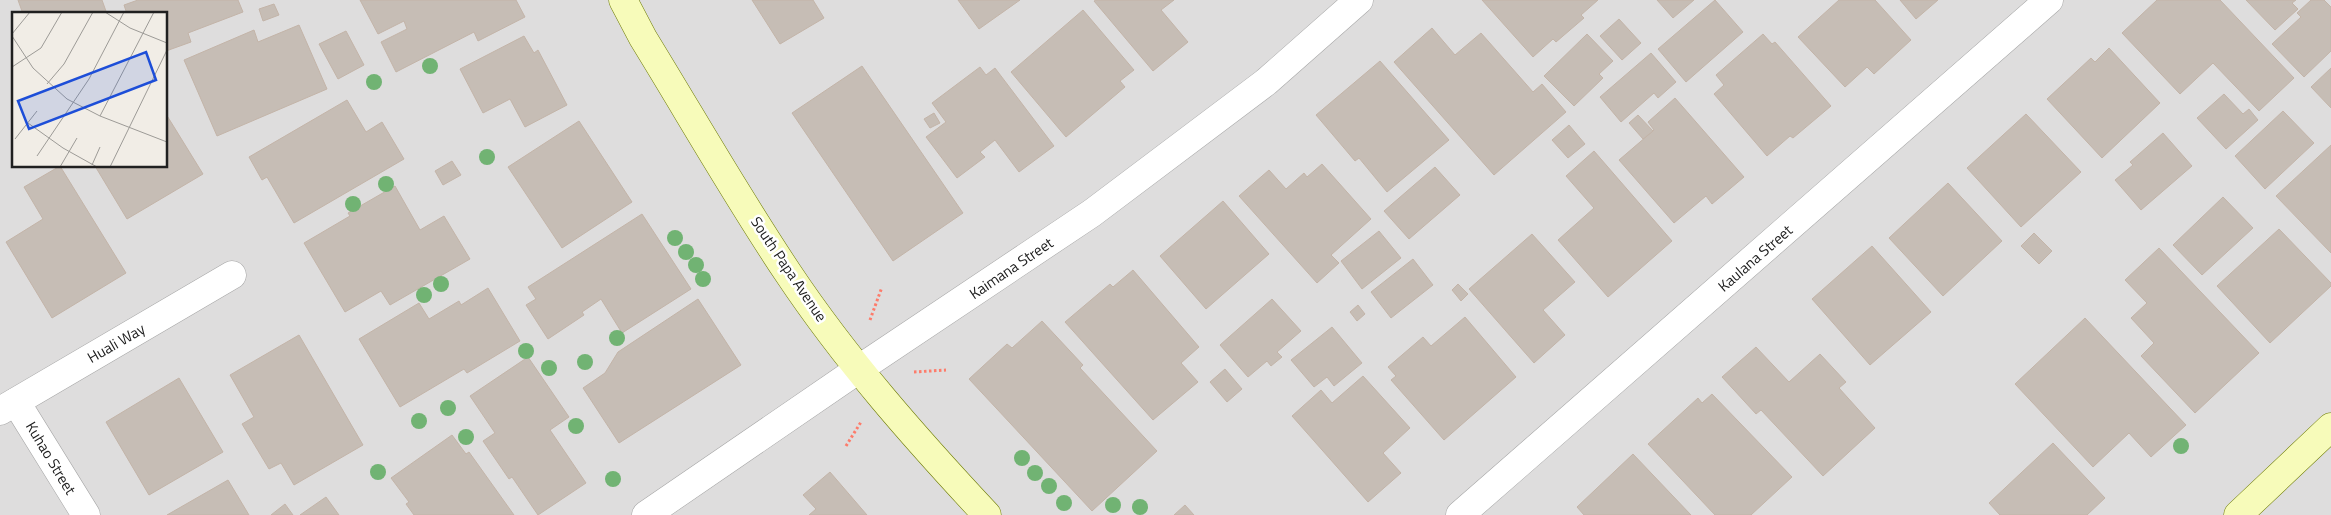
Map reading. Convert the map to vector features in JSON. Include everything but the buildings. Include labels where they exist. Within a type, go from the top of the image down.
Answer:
[{"type":"street","name":"South Papa Avenue","points":[[623,0],[643,38],[788,273],[858,369],[925,448],[987,515]]},
{"type":"street","name":"Kaimana Street","points":[[646,515],[858,369],[1092,213],[1266,82],[1359,0]]},
{"type":"street","name":"Kaulana Street","points":[[1460,515],[2049,0]]},
{"type":"street","name":"Huali Way","points":[[8,406],[232,275]]},
{"type":"street","name":"Kuhao Street","points":[[8,406],[86,515]]},
{"type":"street","points":[[2238,515],[2331,427]]},
{"type":"path","points":[[870,320],[882,288]]},
{"type":"path","points":[[912,372],[946,370]]},
{"type":"path","points":[[846,446],[861,422]]},
{"type":"shaded area","points":[[0,0],[2331,0],[2331,515],[0,515]]}]
